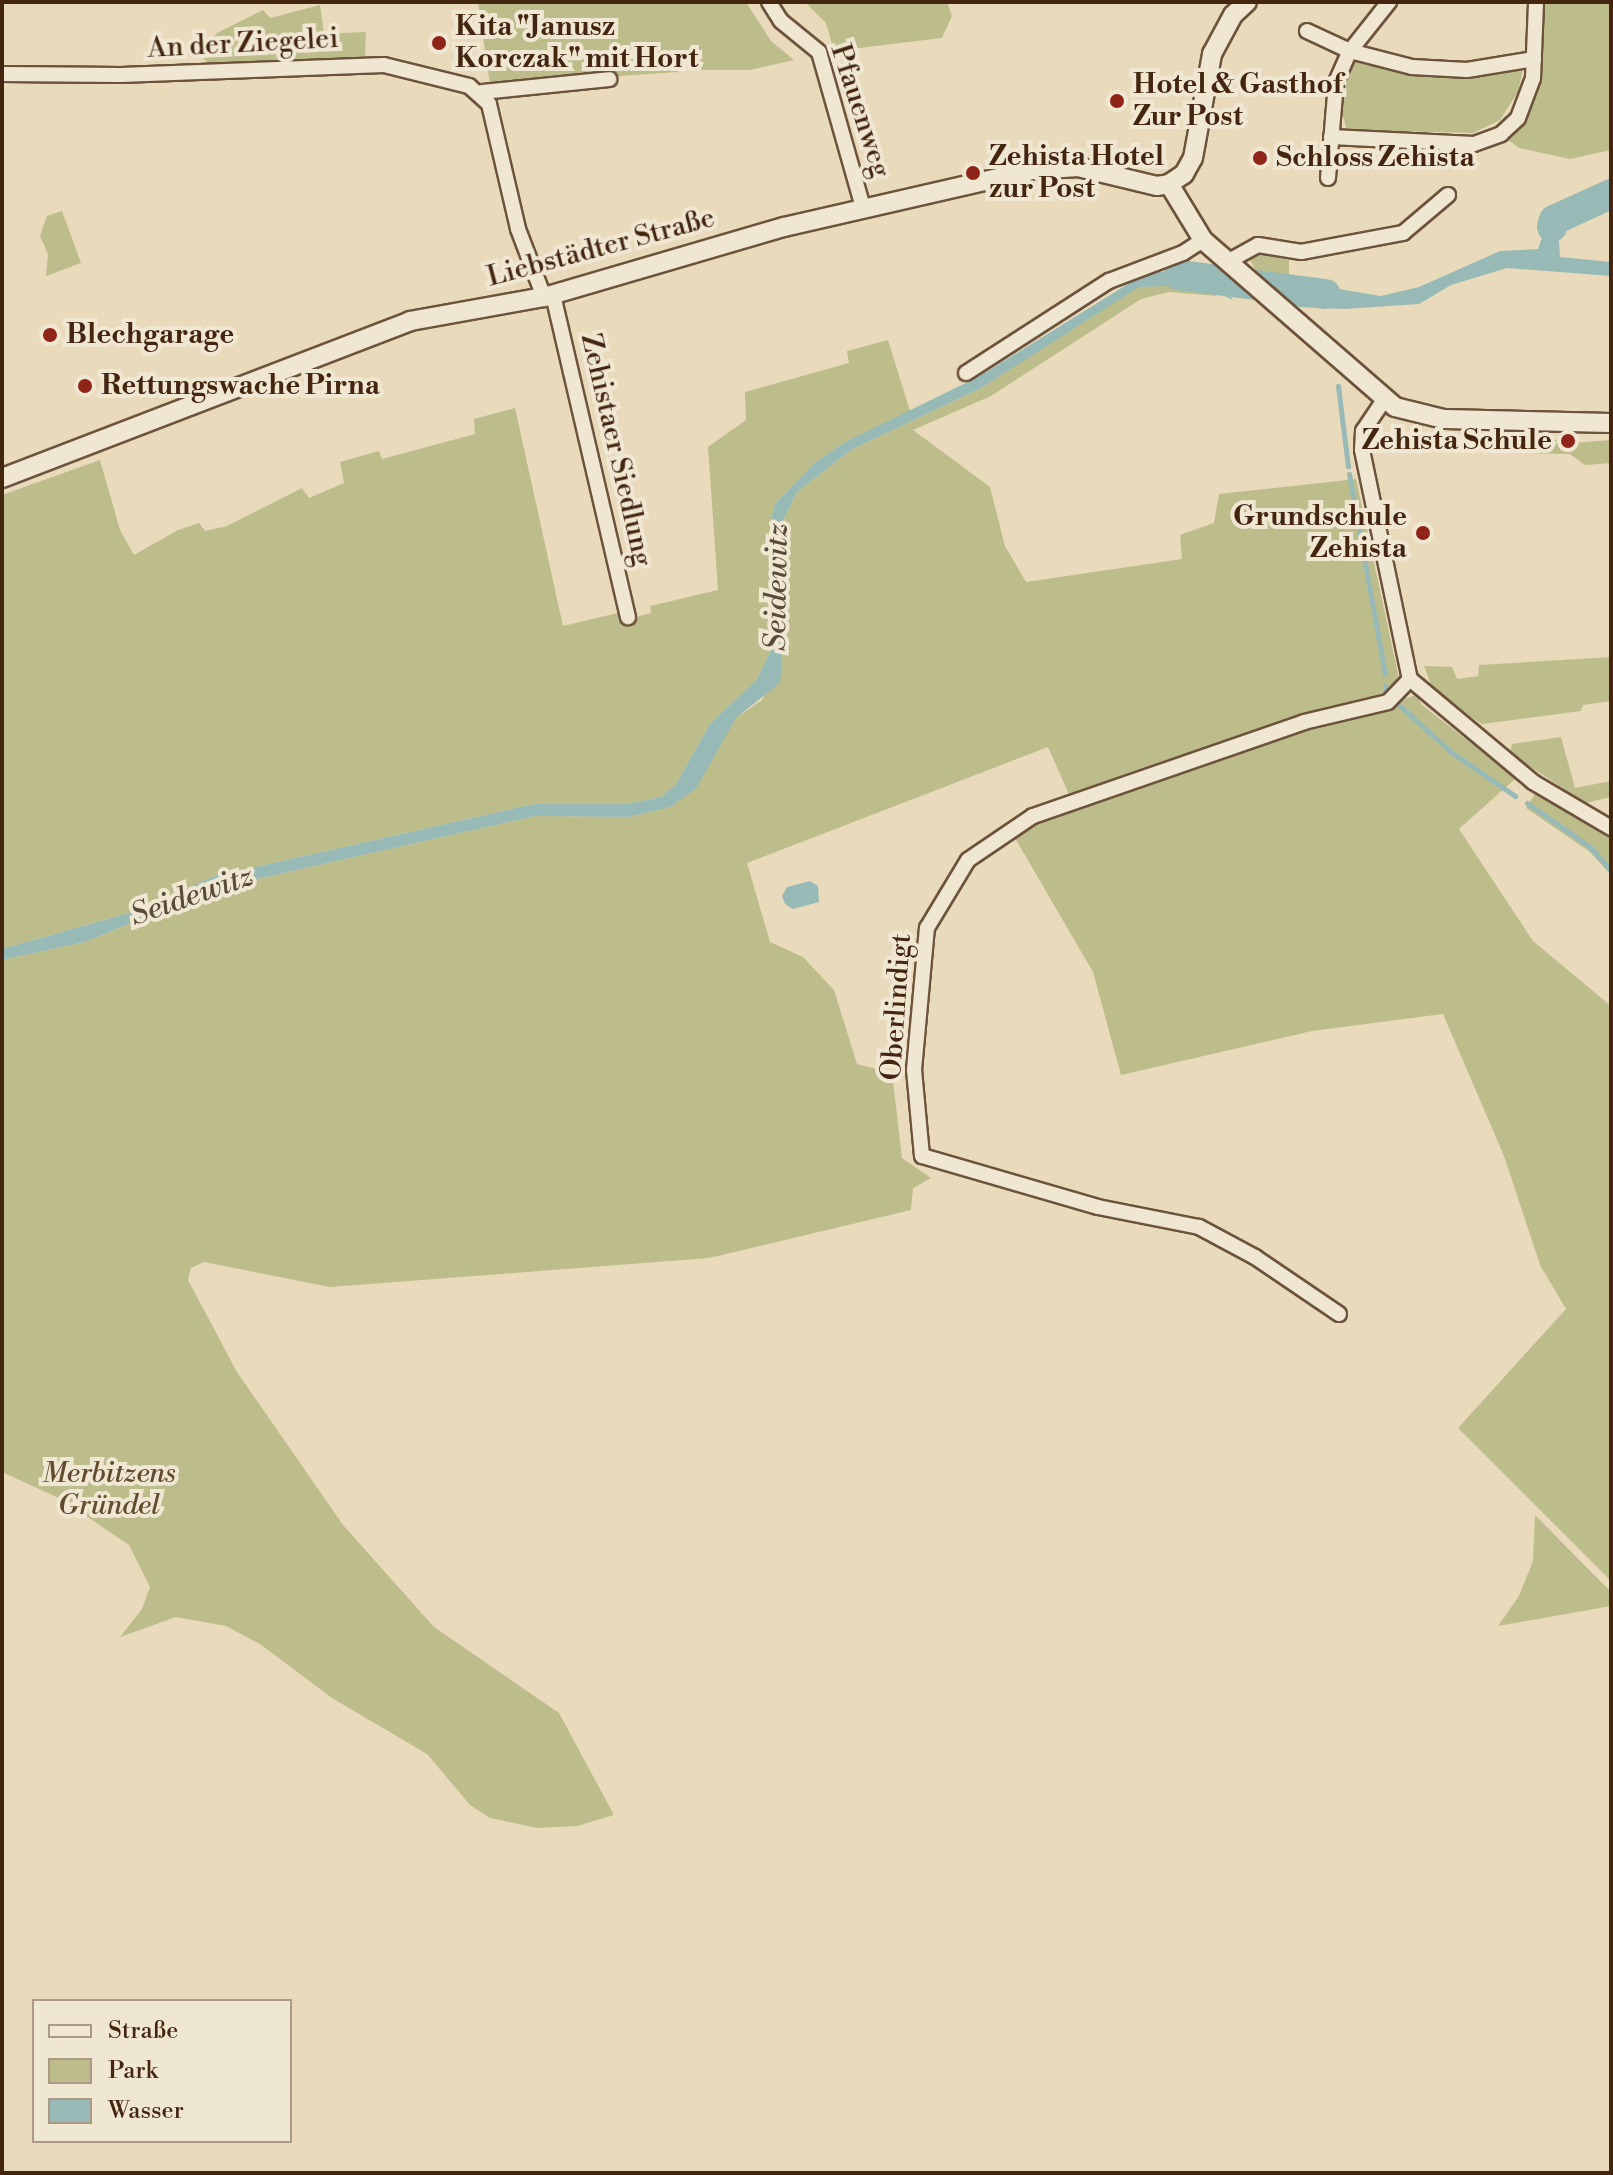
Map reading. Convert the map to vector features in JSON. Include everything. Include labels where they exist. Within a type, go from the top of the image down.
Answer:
[{"type":"main road","points":[[1247,2],[1233,15],[1212,54],[1193,158],[1184,174],[1169,184],[1203,240],[1384,400],[1408,412],[1444,419],[1611,423]]},
{"type":"main road","name":"Liebstädter Straße","points":[[2,478],[372,332],[548,296],[863,207],[1032,170],[1078,167],[1157,186],[1169,184]]},
{"type":"street","name":"Pfauenweg","points":[[769,2],[781,21],[819,52],[863,207]]},
{"type":"street","points":[[1328,178],[1336,82],[1350,51],[1389,2]]},
{"type":"street","points":[[1331,137],[1453,143],[1490,139],[1518,118],[1528,98],[1534,59],[1536,2]]},
{"type":"street","points":[[1307,31],[1350,51],[1446,71],[1534,59]]},
{"type":"street","name":"An der Ziegelei","points":[[2,74],[121,75],[384,65],[482,92],[609,79]]},
{"type":"street","points":[[482,92],[518,229],[548,296]]},
{"type":"street","points":[[1233,267],[1258,245],[1301,252],[1403,233],[1448,195]]},
{"type":"street","points":[[966,373],[1109,281],[1183,253],[1203,240]]},
{"type":"street","name":"Zehistaer Siedlung","points":[[548,296],[628,617]]},
{"type":"street","points":[[1384,400],[1361,440],[1410,679],[1533,782],[1611,828]]},
{"type":"street","name":"Oberlindigt","points":[[1339,1314],[1255,1257],[1199,1227],[1098,1207],[922,1156],[914,1070],[924,953],[935,907],[968,860],[1033,816],[1304,722],[1388,702],[1410,679]]},
{"type":"green space","points":[[478,2],[746,2],[771,41],[794,60],[750,70],[701,70],[700,51],[678,54],[678,72],[490,85]]},
{"type":"green space","points":[[805,2],[947,2],[952,16],[942,38],[834,51],[826,23]]},
{"type":"green space","points":[[1540,2],[1611,2],[1611,150],[1570,159],[1519,148],[1507,139],[1526,119],[1539,77]]},
{"type":"green space","points":[[320,5],[324,34],[366,32],[365,59],[209,64],[200,55],[217,33],[263,10],[270,18]]},
{"type":"green space","points":[[1351,53],[1397,66],[1524,64],[1518,92],[1500,120],[1473,133],[1347,130],[1339,103]]},
{"type":"green space","points":[[62,211],[81,263],[46,276],[48,254],[40,236],[47,216]]},
{"type":"green space","points":[[1258,253],[1289,260],[1289,279],[1259,275],[1250,260]]},
{"type":"green space","name":"Merbitzens Gründel","points":[[1200,285],[1217,296],[1169,292],[1141,299],[991,396],[913,430],[990,487],[1005,546],[1026,582],[1182,559],[1180,535],[1214,523],[1219,494],[1356,479],[1400,683],[1394,694],[1071,799],[1048,747],[747,863],[770,942],[803,957],[834,990],[857,1064],[892,1073],[902,1158],[931,1178],[913,1188],[911,1210],[709,1258],[330,1287],[204,1262],[191,1268],[188,1280],[237,1372],[343,1525],[434,1627],[559,1713],[614,1815],[577,1826],[537,1828],[490,1818],[470,1805],[427,1754],[332,1698],[260,1644],[226,1626],[176,1617],[120,1637],[142,1609],[150,1587],[129,1545],[61,1499],[2,1472],[2,960],[85,942],[217,888],[536,816],[629,817],[670,807],[736,718],[762,700],[786,649],[780,527],[797,492],[851,450],[981,388],[1103,305],[1139,287]]},
{"type":"green space","points":[[888,340],[910,411],[814,463],[775,504],[771,650],[757,679],[710,724],[676,784],[661,797],[626,804],[534,804],[215,876],[132,912],[2,949],[2,495],[100,460],[120,530],[134,555],[178,530],[199,523],[205,531],[227,526],[302,488],[309,498],[344,483],[340,462],[379,451],[382,459],[475,434],[474,419],[515,408],[563,626],[622,612],[625,620],[651,613],[650,606],[718,590],[708,447],[746,420],[745,392],[849,363],[847,351]]},
{"type":"green space","points":[[1522,438],[1559,440],[1560,444],[1611,440],[1611,463],[1585,465],[1570,454],[1522,453]]},
{"type":"green space","points":[[1611,657],[1611,701],[1583,705],[1581,711],[1482,724],[1435,695],[1424,666],[1452,667],[1457,679],[1478,676],[1479,665]]},
{"type":"green space","points":[[1416,695],[1422,705],[1516,778],[1459,829],[1533,941],[1611,1006],[1611,1581],[1458,1428],[1566,1309],[1540,1265],[1504,1156],[1443,1014],[1312,1031],[1121,1075],[1093,972],[1012,833],[1035,819]]},
{"type":"green space","points":[[1561,737],[1575,788],[1611,781],[1611,797],[1585,803],[1510,753],[1512,744]]},
{"type":"green space","points":[[1537,791],[1611,833],[1611,875],[1590,852],[1526,808]]},
{"type":"green space","points":[[1535,1515],[1611,1592],[1611,1606],[1498,1626],[1519,1596],[1533,1561]]},
{"type":"water","points":[[1580,201],[1584,212],[1558,224],[1560,257],[1611,262],[1611,276],[1507,268],[1451,285],[1419,304],[1344,309],[1299,307],[1278,279],[1381,296],[1419,287],[1500,251],[1538,249],[1550,214]]},
{"type":"water","points":[[1183,269],[1211,271],[1233,300],[1200,285],[1139,287],[981,388],[851,450],[797,492],[780,527],[787,604],[780,683],[736,718],[696,789],[670,807],[629,817],[536,816],[217,888],[85,942],[2,960],[2,949],[132,912],[215,876],[534,804],[626,804],[661,797],[676,784],[710,724],[757,679],[771,650],[769,529],[775,504],[814,463],[847,441],[978,377],[1144,274]]},
{"type":"water","points":[[810,881],[818,886],[819,902],[793,909],[785,904],[782,896],[787,887]]},
{"type":"waterway","points":[[1552,227],[1554,220],[1611,194]]},
{"type":"waterway","name":"Seidewitz","points":[[1179,275],[1326,294]]},
{"type":"waterway","points":[[1338,386],[1348,466]]},
{"type":"waterway","points":[[1349,474],[1385,674]]},
{"type":"waterway","points":[[1385,685],[1387,692]]},
{"type":"waterway","points":[[1398,704],[1451,752],[1515,796]]},
{"type":"waterway","points":[[1527,803],[1590,847],[1611,870]]},
{"type":"place","name":"Kita \"Janusz Korczak\" mit Hort","points":[[439,43]]},
{"type":"place","name":"Hotel & Gasthof Zur Post","points":[[1117,101]]},
{"type":"place","name":"Schloss Zehista","points":[[1260,158]]},
{"type":"place","name":"Zehista Hotel zur Post","points":[[973,173]]},
{"type":"place","name":"Blechgarage","points":[[50,335]]},
{"type":"place","name":"Rettungswache Pirna","points":[[85,386]]},
{"type":"place","name":"Zehista Schule","points":[[1568,441]]},
{"type":"place","name":"Grundschule Zehista","points":[[1423,533]]}]
